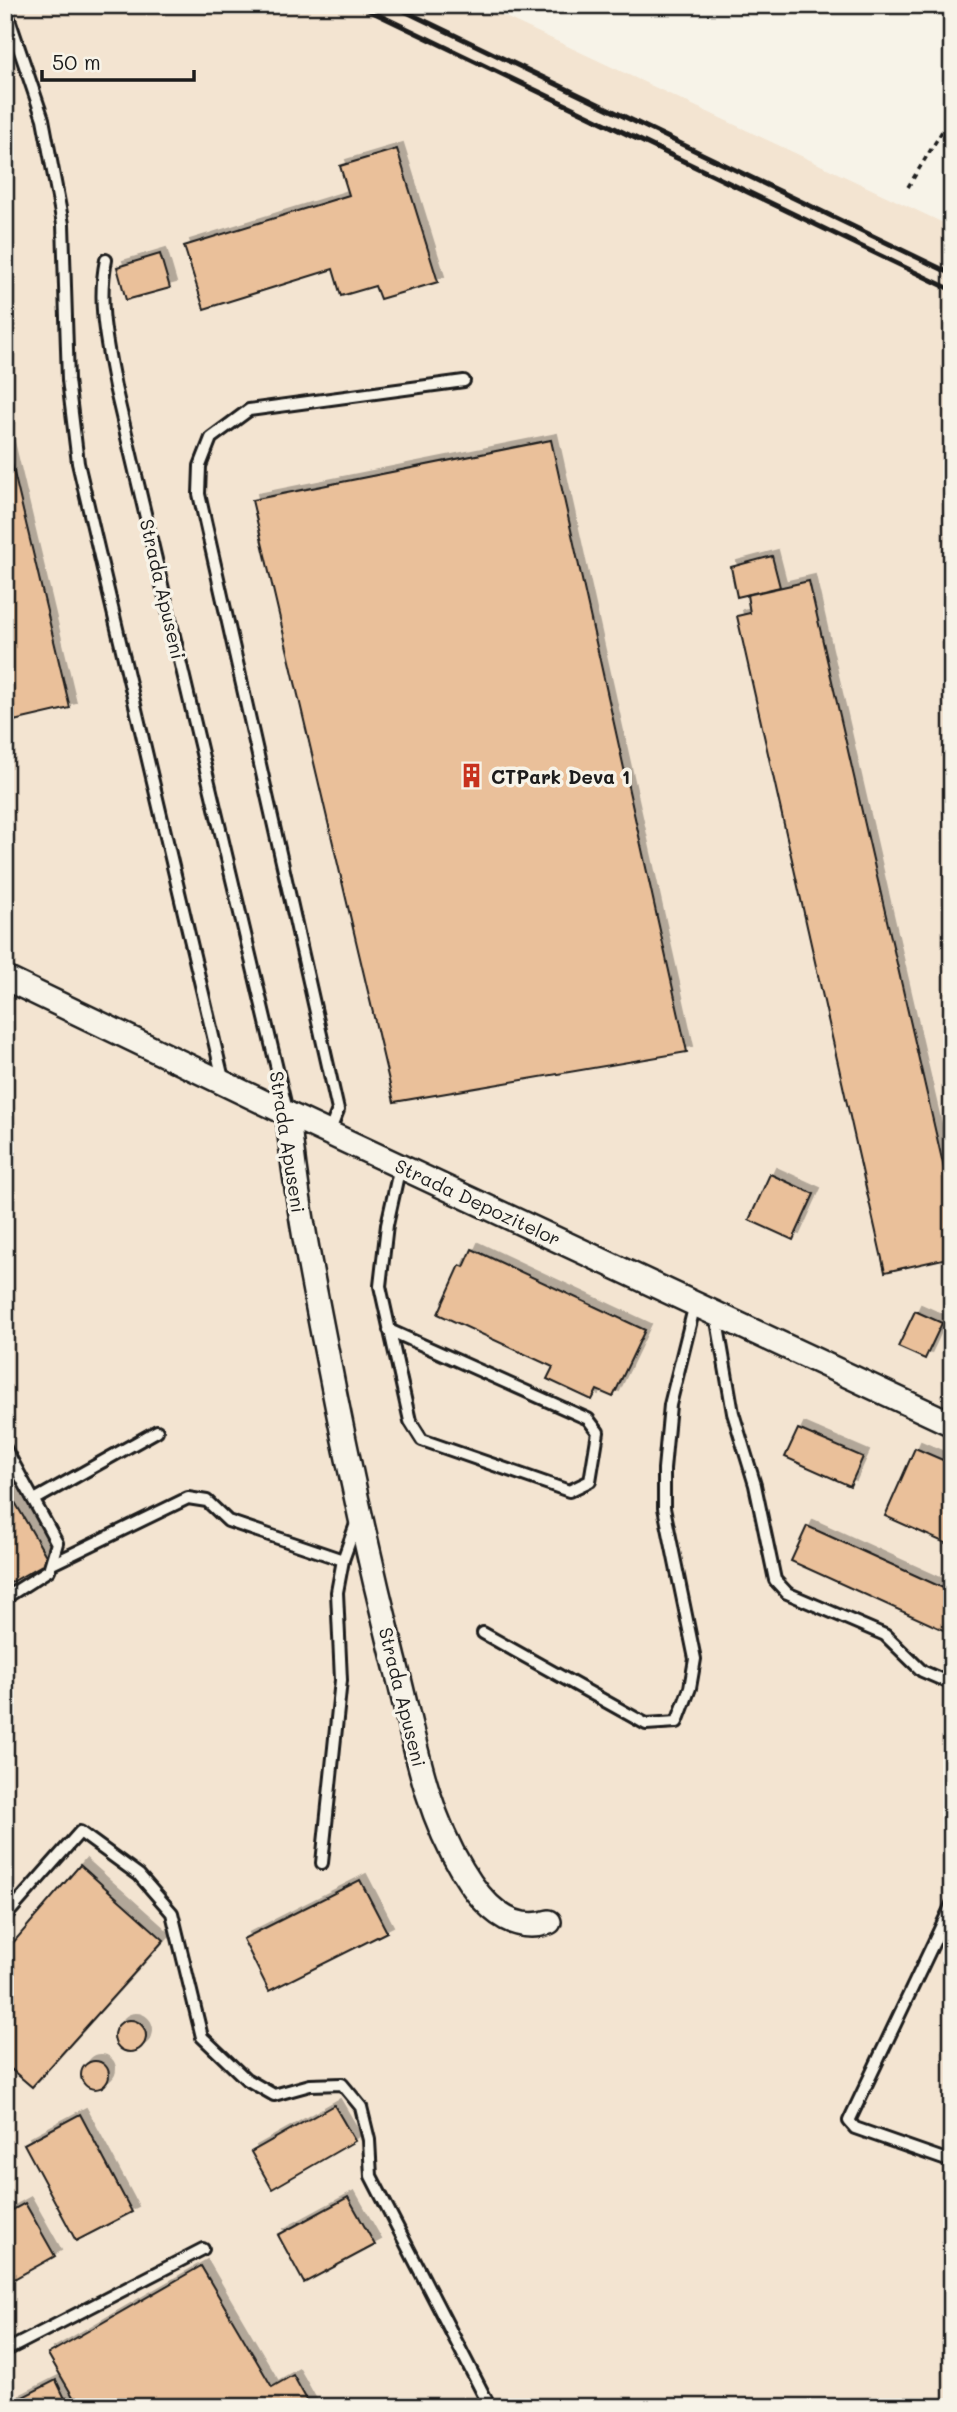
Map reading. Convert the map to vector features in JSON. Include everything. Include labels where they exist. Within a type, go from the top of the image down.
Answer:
[{"type":"street","name":"Strada Depozitelor","points":[[5,978],[288,1114],[952,1424]]},
{"type":"street","name":"Strada Apuseni","points":[[288,1114],[295,1191],[358,1519],[424,1785],[447,1842],[472,1886],[493,1910],[520,1926],[549,1922]]},
{"type":"lane","points":[[5,7],[43,120],[63,224],[68,380],[78,463],[224,1083]]},
{"type":"lane","name":"Strada Apuseni","points":[[106,260],[100,288],[115,387],[288,1114]]},
{"type":"lane","points":[[329,1133],[338,1110],[199,494],[200,466],[211,438],[249,410],[464,381]]},
{"type":"lane","points":[[389,1330],[588,1419],[598,1432],[590,1481],[569,1491],[422,1440],[410,1421],[389,1330],[380,1286],[387,1225],[400,1166]]},
{"type":"lane","points":[[483,1633],[646,1724],[677,1722],[690,1688],[695,1659],[664,1508],[664,1469],[670,1405],[695,1304]]},
{"type":"lane","points":[[716,1314],[733,1413],[755,1485],[775,1580],[788,1593],[885,1635],[922,1671],[952,1684]]},
{"type":"lane","points":[[36,1499],[158,1431]]},
{"type":"lane","points":[[5,1448],[36,1499],[57,1543],[54,1563]]},
{"type":"lane","points":[[5,1598],[43,1577],[54,1563],[188,1498],[207,1501],[228,1521],[344,1560]]},
{"type":"lane","points":[[322,1863],[341,1680],[337,1592],[344,1560],[358,1519]]},
{"type":"lane","points":[[5,1917],[79,1832],[139,1875],[172,1913],[202,2037],[246,2079],[274,2095],[310,2085],[342,2084],[361,2107],[369,2140],[371,2176],[490,2407]]},
{"type":"lane","points":[[952,1904],[849,2121],[855,2128],[952,2162]]},
{"type":"lane","points":[[5,2351],[203,2249]]},
{"type":"path","points":[[908,187],[952,115]]},
{"type":"shaded area","points":[[5,5],[480,5],[952,227],[952,2407],[5,2407]]},
{"type":"building","points":[[397,149],[438,282],[380,299],[375,286],[341,296],[333,269],[204,309],[184,246],[349,195],[340,166]]},
{"type":"building","points":[[160,254],[170,288],[126,300],[117,267]]},
{"type":"building","points":[[5,435],[70,708],[5,723]]},
{"type":"building","name":"CTPark Deva 1","points":[[551,440],[687,1052],[394,1102],[252,500]]},
{"type":"building","points":[[772,556],[780,587],[737,597],[731,567]]},
{"type":"building","points":[[809,581],[952,1203],[952,1257],[885,1272],[737,616],[750,613],[747,595]]},
{"type":"building","points":[[770,1174],[814,1194],[793,1240],[749,1220]]},
{"type":"building","points":[[472,1249],[645,1330],[613,1397],[597,1390],[592,1400],[547,1379],[553,1367],[438,1314],[460,1265],[464,1267]]},
{"type":"building","points":[[915,1311],[942,1323],[925,1359],[898,1347]]},
{"type":"building","points":[[798,1429],[863,1457],[850,1486],[785,1457]]},
{"type":"building","points":[[915,1448],[952,1464],[952,1546],[885,1516]]},
{"type":"building","points":[[5,1485],[49,1561],[5,1586]]},
{"type":"building","points":[[807,1526],[952,1592],[952,1634],[791,1561]]},
{"type":"building","points":[[80,1865],[164,1940],[32,2087],[5,2064],[5,1952]]},
{"type":"building","points":[[360,1880],[387,1932],[269,1991],[243,1939]]},
{"type":"building","points":[[130,2020],[141,2025],[146,2036],[141,2047],[130,2052],[119,2047],[114,2036],[119,2025]]},
{"type":"building","points":[[95,2061],[105,2065],[109,2075],[105,2085],[95,2089],[85,2085],[81,2075],[85,2065]]},
{"type":"building","points":[[334,2105],[355,2141],[272,2189],[251,2152]]},
{"type":"building","points":[[80,2114],[132,2212],[76,2241],[24,2144]]},
{"type":"building","points":[[348,2197],[375,2245],[304,2283],[278,2235]]},
{"type":"building","points":[[25,2203],[55,2256],[5,2284],[5,2214]]},
{"type":"building","points":[[201,2266],[272,2387],[293,2375],[311,2407],[79,2407],[48,2354]]},
{"type":"building","points":[[56,2380],[69,2407],[5,2407],[5,2406]]},
{"type":"railway","points":[[358,5],[952,290]]},
{"type":"railway","points":[[392,5],[952,274]]},
{"type":"place","name":"CTPark Deva 1","points":[[471,776]]}]
